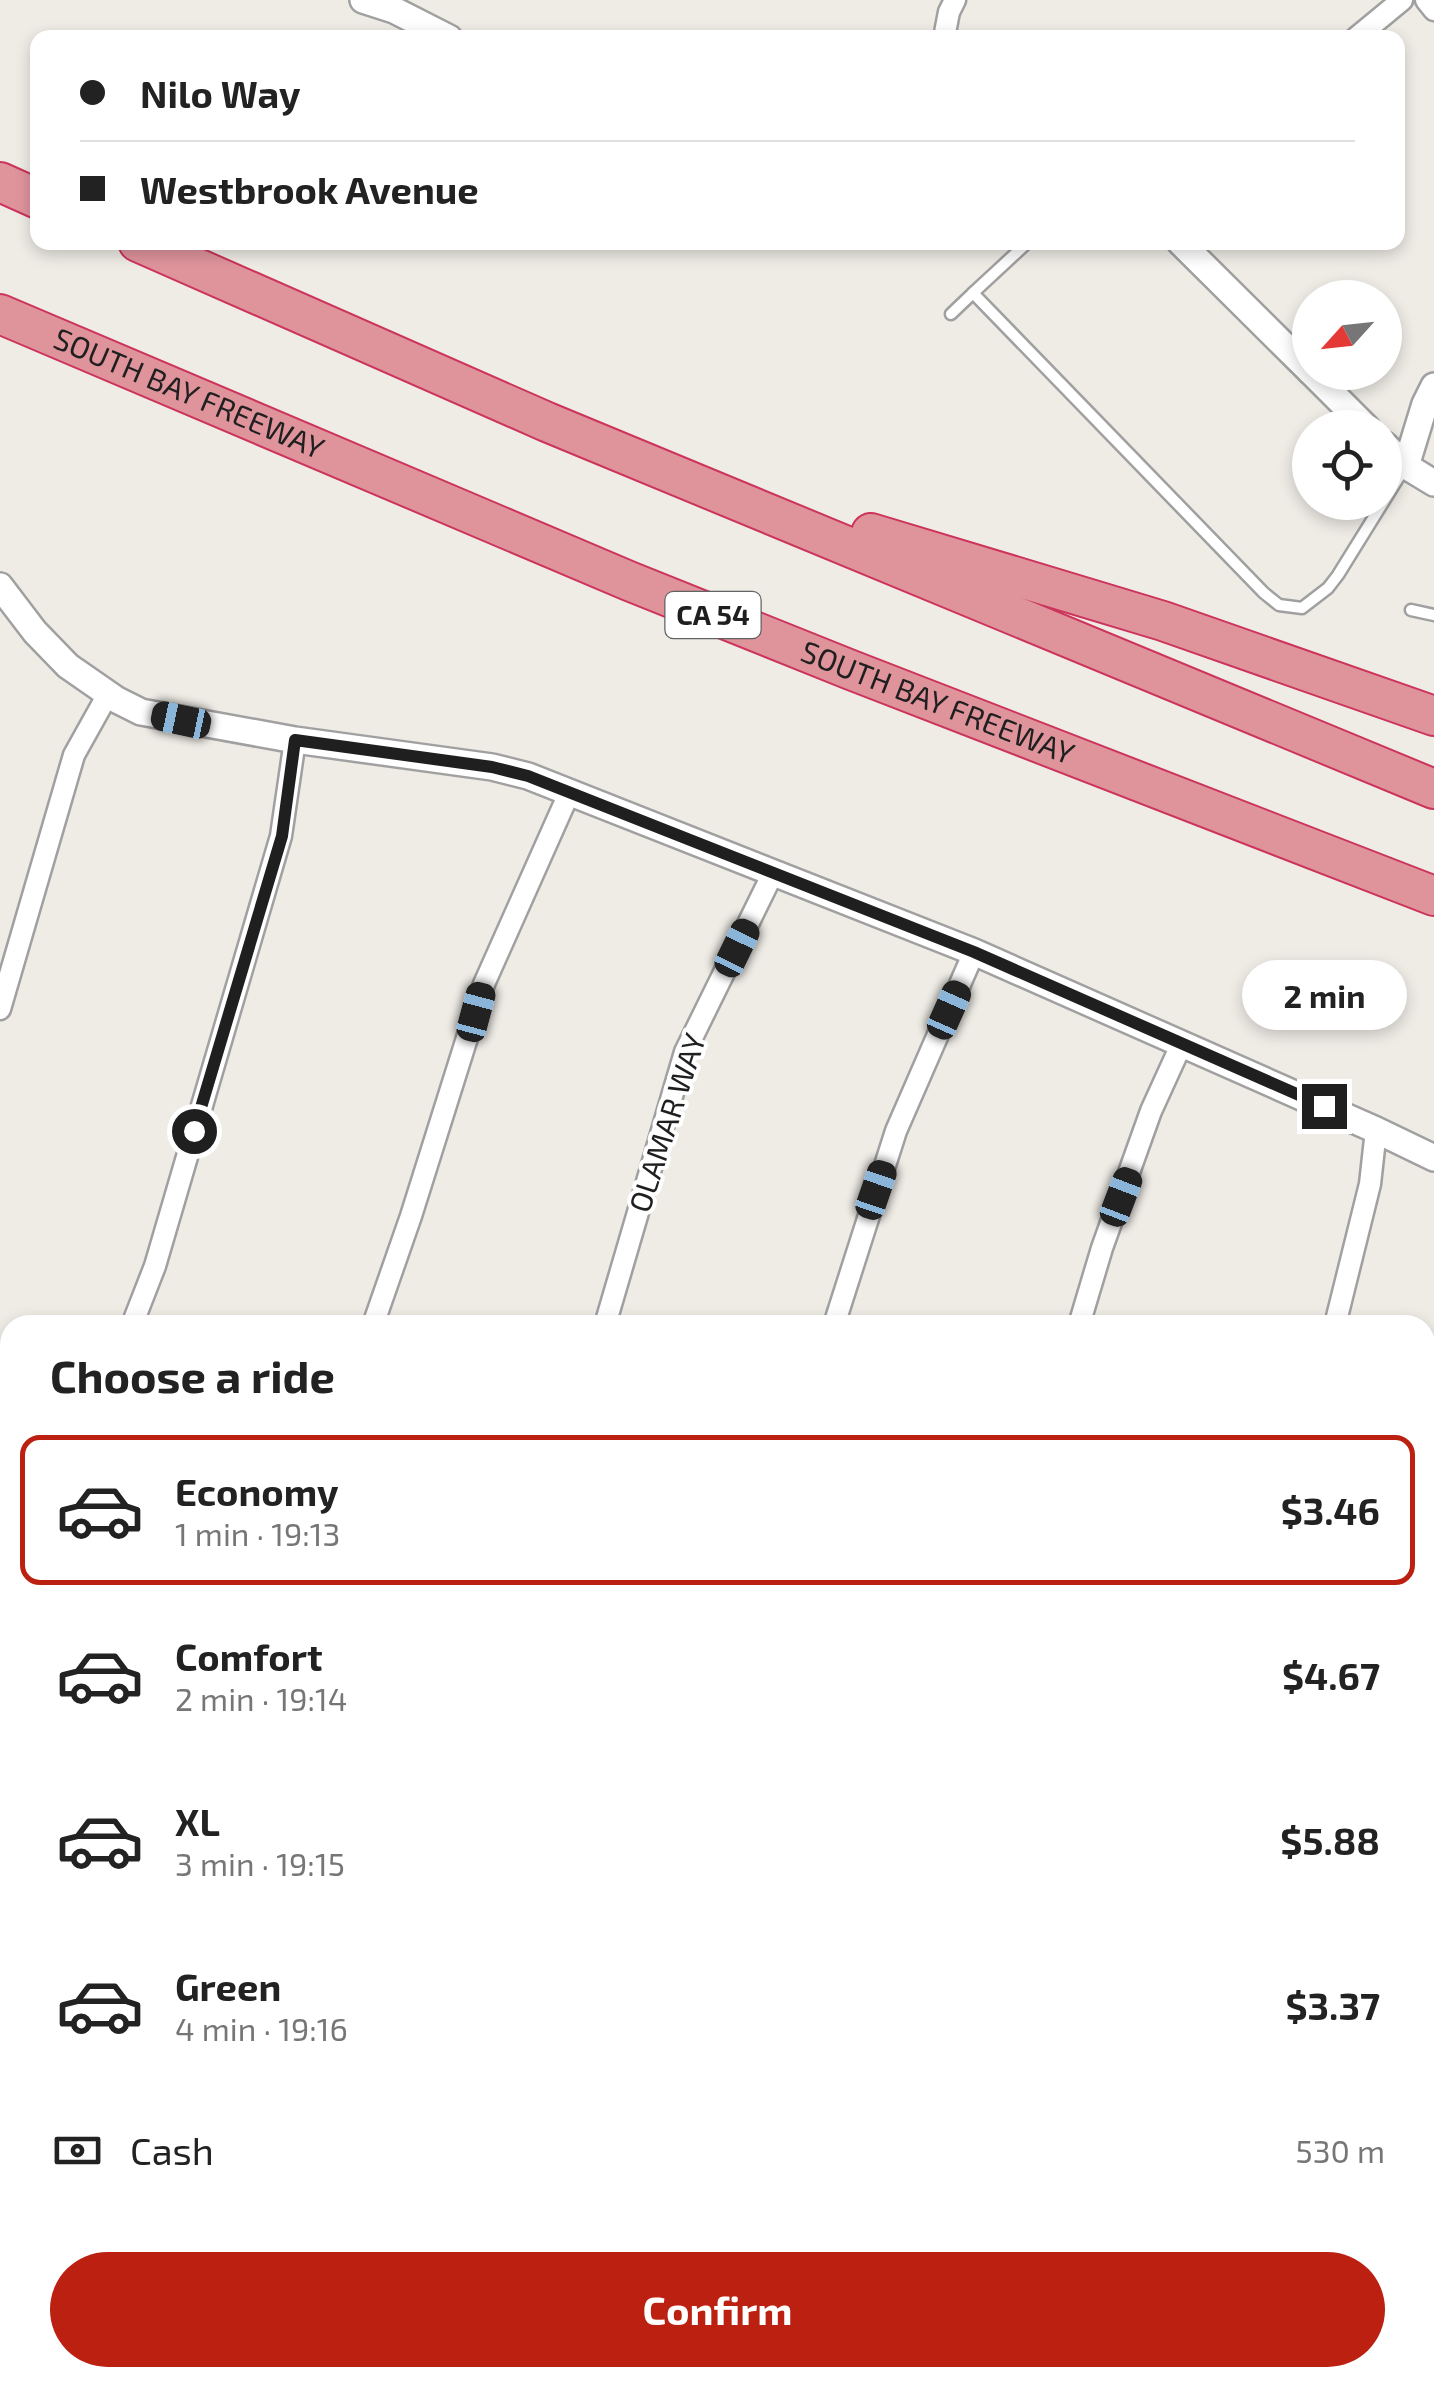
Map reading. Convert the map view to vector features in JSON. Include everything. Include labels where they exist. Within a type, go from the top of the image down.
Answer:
[{"type":"highway","points":[[0,182],[30,195]]},
{"type":"highway","points":[[156,250],[529,414],[1434,789]]},
{"type":"highway","name":"SOUTH BAY FREEWAY","points":[[0,314],[666,596],[1434,896]]},
{"type":"highway","points":[[672,474],[1163,621],[1434,716]]},
{"type":"street","points":[[363,0],[433,30]]},
{"type":"street","points":[[946,30],[955,0]]},
{"type":"street","points":[[1366,30],[1402,0]]},
{"type":"street","points":[[1426,0],[1434,10]]},
{"type":"street","points":[[1188,250],[1292,353]]},
{"type":"street","points":[[1406,466],[1434,386]]},
{"type":"street","points":[[1329,390],[1349,410]]},
{"type":"street","points":[[1402,462],[1434,484]]},
{"type":"street","points":[[0,586],[35,632],[68,666],[142,712],[528,776],[974,952],[1434,1158]]},
{"type":"street","points":[[0,1009],[74,755],[108,694]]},
{"type":"street","points":[[136,1315],[155,1266],[282,836],[295,740]]},
{"type":"street","points":[[377,1315],[484,984],[570,791]]},
{"type":"street","name":"OLAMAR WAY","points":[[609,1315],[685,1052],[773,873]]},
{"type":"street","points":[[837,1315],[896,1131],[974,952]]},
{"type":"street","points":[[1082,1315],[1151,1111],[1182,1043]]},
{"type":"street","points":[[1337,1315],[1370,1184],[1376,1130]]},
{"type":"lane","points":[[951,314],[1019,250]]},
{"type":"lane","points":[[973,293],[1279,605],[1302,608],[1328,588],[1406,466]]},
{"type":"lane","points":[[1411,610],[1434,616]]},
{"type":"route","points":[[194,1131],[282,836],[295,740],[492,767],[528,776],[974,952],[1324,1106]]}]
